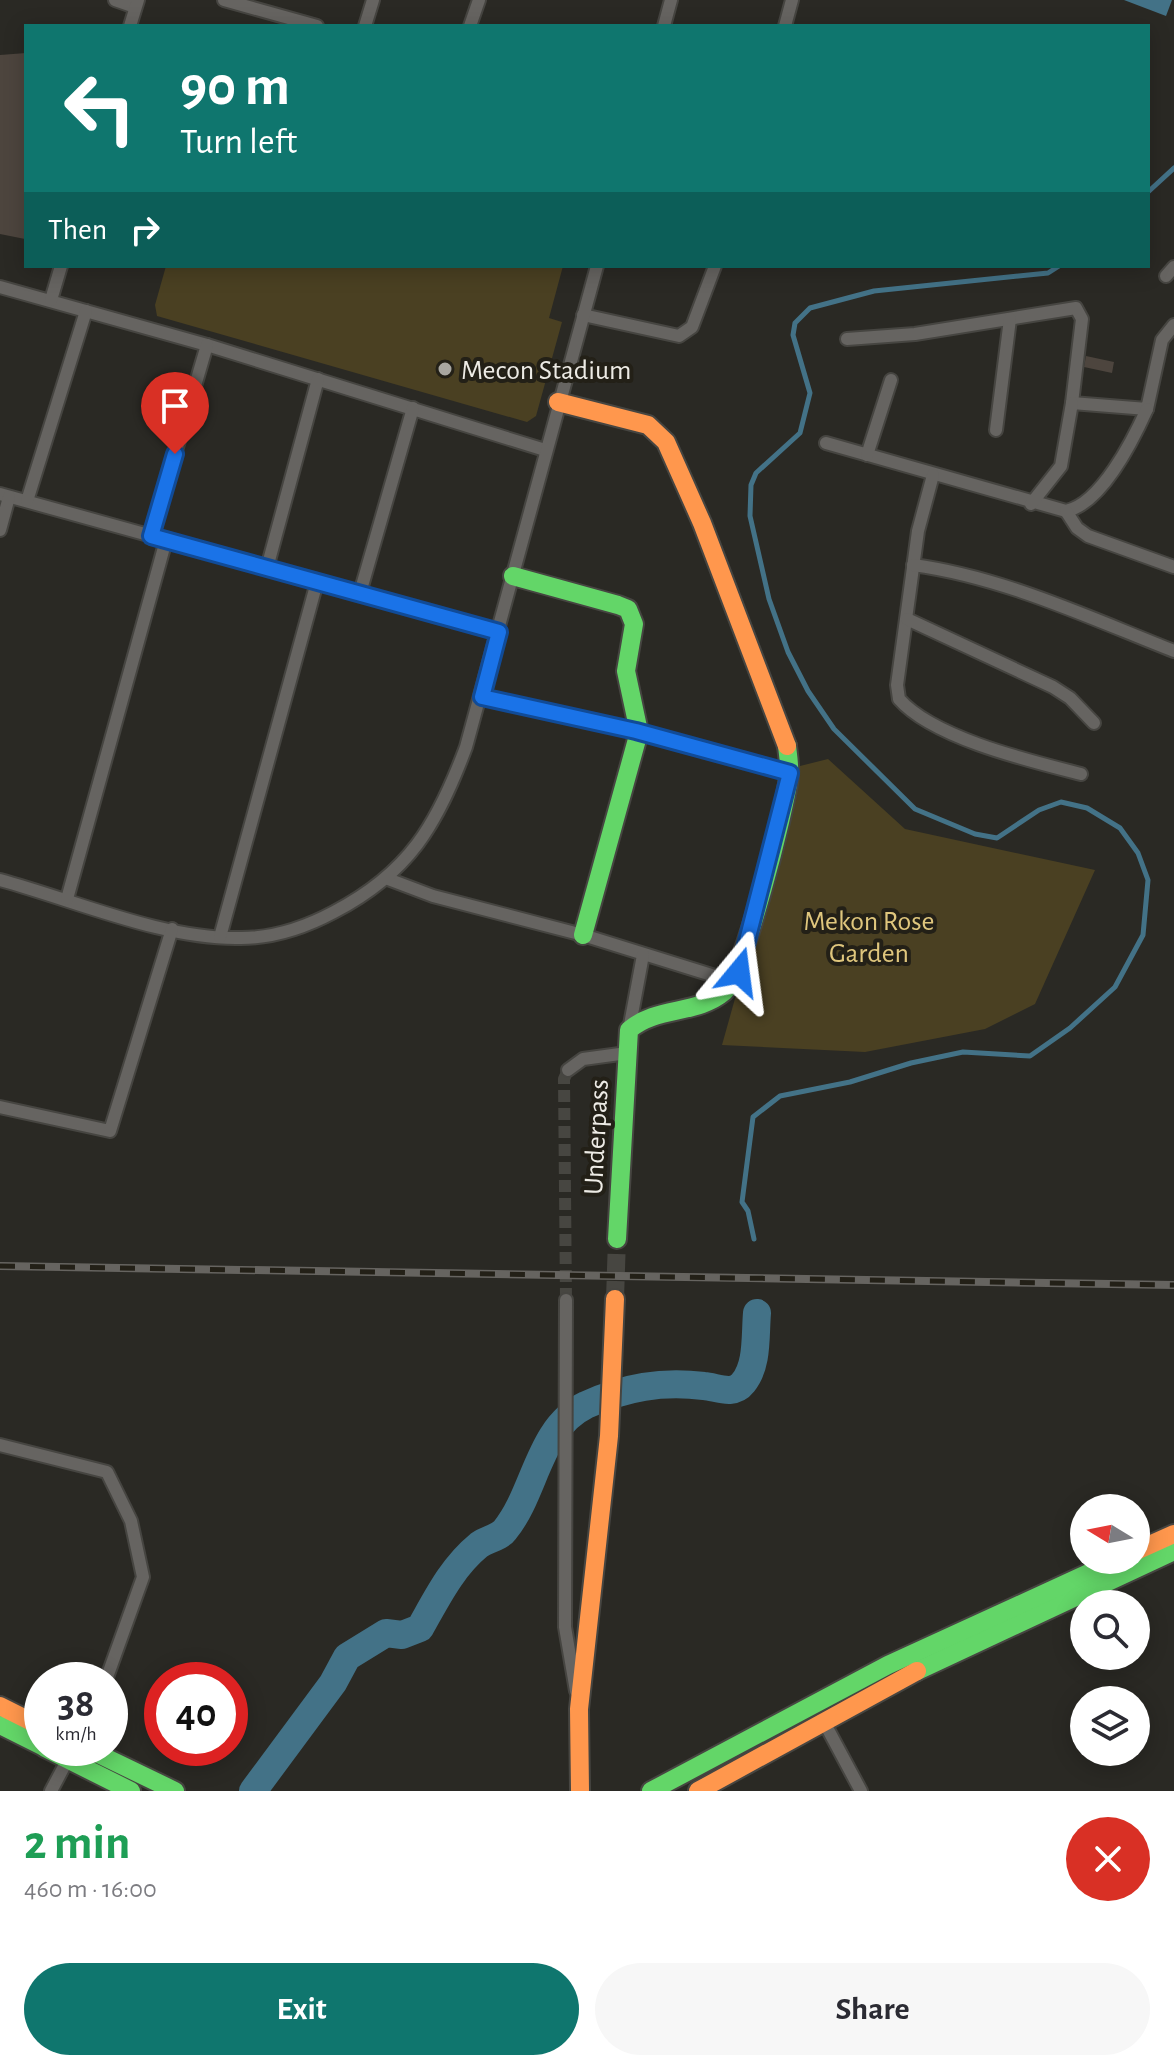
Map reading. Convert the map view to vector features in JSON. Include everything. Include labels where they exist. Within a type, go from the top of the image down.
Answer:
[{"type":"street","points":[[115,0],[136,3],[131,24]]},
{"type":"street","points":[[224,0],[253,4],[311,24]]},
{"type":"street","points":[[366,24],[373,0]]},
{"type":"street","points":[[471,24],[479,0]]},
{"type":"street","points":[[665,24],[671,0]]},
{"type":"street","points":[[786,24],[792,0]]},
{"type":"street","points":[[51,300],[60,268]]},
{"type":"street","points":[[0,880],[172,929],[220,937],[265,936],[291,930],[332,913],[388,879],[419,843],[454,780],[482,697],[545,450],[596,268]]},
{"type":"street","points":[[583,315],[679,336],[692,327],[714,268]]},
{"type":"street","points":[[0,287],[207,345],[545,450]]},
{"type":"street","points":[[847,339],[915,334],[1072,307],[1079,309],[1082,319],[1061,466],[1031,504]]},
{"type":"street","points":[[27,501],[86,311]]},
{"type":"street","points":[[996,430],[1010,319]]},
{"type":"street","points":[[826,443],[1031,504],[1066,511],[1077,507],[1103,484],[1147,409],[1162,340],[1174,325]]},
{"type":"street","points":[[151,536],[207,345]]},
{"type":"street","points":[[267,568],[318,379]]},
{"type":"street","points":[[867,455],[891,380]]},
{"type":"street","points":[[558,402],[648,425],[666,442],[702,523],[787,745],[790,773],[784,808],[734,982],[716,1000],[647,1017],[629,1030]]},
{"type":"street","points":[[1072,403],[1147,409]]},
{"type":"street","points":[[360,593],[413,408]]},
{"type":"street","points":[[933,475],[913,565],[897,692],[904,705],[953,732],[1081,774]]},
{"type":"street","points":[[0,530],[5,495],[499,632]]},
{"type":"street","points":[[1066,511],[1081,532],[1174,567]]},
{"type":"street","points":[[67,899],[166,540]]},
{"type":"street","points":[[913,565],[951,571],[1038,598],[1174,651]]},
{"type":"street","points":[[513,576],[628,609],[634,624],[626,671],[639,732],[583,935]]},
{"type":"street","points":[[220,937],[317,582]]},
{"type":"street","points":[[907,619],[1053,687],[1070,698],[1094,723]]},
{"type":"street","points":[[482,697],[639,732],[790,773]]},
{"type":"street","points":[[388,879],[433,896],[583,935],[734,982]]},
{"type":"street","points":[[0,1107],[103,1132],[110,1131],[172,929]]},
{"type":"street","points":[[627,1053],[643,955]]},
{"type":"street","name":"Underpass","points":[[568,1070],[583,1059],[627,1053],[617,1239]]},
{"type":"street","points":[[580,1791],[579,1709],[609,1436],[615,1299]]},
{"type":"street","points":[[566,1300],[565,1627],[579,1709]]},
{"type":"street","points":[[0,1445],[107,1472],[131,1521],[143,1577],[112,1662]]},
{"type":"street","points":[[1150,1545],[1174,1534]]},
{"type":"street","points":[[698,1791],[893,1682],[1174,1551]]},
{"type":"street","points":[[651,1791],[888,1665],[1086,1574]]},
{"type":"street","points":[[0,1706],[24,1718]]},
{"type":"street","points":[[824,1722],[861,1791]]},
{"type":"street","points":[[0,1725],[24,1737]]},
{"type":"street","points":[[51,1791],[64,1766]]},
{"type":"street","points":[[82,1766],[131,1791]]},
{"type":"street","points":[[123,1766],[175,1791]]},
{"type":"green space","name":"Mecon Stadium","points":[[165,268],[562,268],[549,318],[562,322],[536,416],[527,422],[157,316],[155,305]]},
{"type":"green space","name":"Mekon Rose Garden","points":[[828,759],[905,829],[1095,870],[1035,1004],[985,1029],[865,1052],[722,1045],[800,766]]},
{"type":"water","points":[[1124,0],[1172,0],[1166,16]]},
{"type":"building","points":[[24,53],[24,239],[0,234],[0,55]]},
{"type":"building","points":[[1086,356],[1114,362],[1112,373],[1084,367]]},
{"type":"waterway","points":[[1150,190],[1174,168]]},
{"type":"waterway","points":[[754,1239],[748,1211],[742,1202],[753,1117],[780,1096],[850,1082],[911,1063],[963,1052],[1030,1056],[1070,1028],[1115,987],[1143,935],[1148,880],[1138,853],[1120,828],[1087,808],[1061,802],[1039,810],[997,838],[975,834],[915,809],[834,729],[808,691],[788,652],[769,599],[750,516],[751,485],[756,473],[800,433],[810,393],[793,335],[795,323],[810,308],[874,291],[1048,273],[1056,268]]},
{"type":"waterway","points":[[253,1791],[333,1683],[347,1657],[386,1633],[402,1635],[420,1628],[461,1563],[479,1545],[505,1530],[524,1498],[547,1445],[570,1415],[601,1399],[644,1387],[688,1385],[730,1390],[739,1387],[751,1368],[757,1313]]},
{"type":"tunnel","points":[[566,1300],[564,1079],[568,1070]]},
{"type":"tunnel","points":[[615,1299],[617,1239]]},
{"type":"railway","points":[[0,1266],[1174,1285]]},
{"type":"traffic: fast","points":[[513,576],[618,605],[628,609],[634,624],[626,671],[639,732],[583,935]]},
{"type":"traffic: fast","points":[[617,1239],[629,1030],[652,1017],[713,999],[724,992],[732,979],[752,925],[780,821],[789,776],[787,746]]},
{"type":"traffic: fast","points":[[917,1671],[1174,1551]]},
{"type":"traffic: fast","points":[[651,1791],[888,1665],[1086,1574]]},
{"type":"traffic: fast","points":[[0,1725],[24,1737]]},
{"type":"traffic: fast","points":[[81,1766],[131,1791]]},
{"type":"traffic: fast","points":[[123,1766],[175,1791]]},
{"type":"traffic: slow","points":[[558,402],[648,425],[666,442],[702,523],[787,746]]},
{"type":"traffic: slow","points":[[580,1791],[579,1709],[609,1436],[615,1299]]},
{"type":"traffic: slow","points":[[1150,1545],[1174,1534]]},
{"type":"traffic: slow","points":[[698,1791],[917,1671]]},
{"type":"traffic: slow","points":[[0,1706],[24,1718]]},
{"type":"place","name":"Mecon Stadium","points":[[445,369]]},
{"type":"route","points":[[175,454],[151,536],[499,632],[482,697],[636,731],[790,773],[784,808],[739,972]]}]
